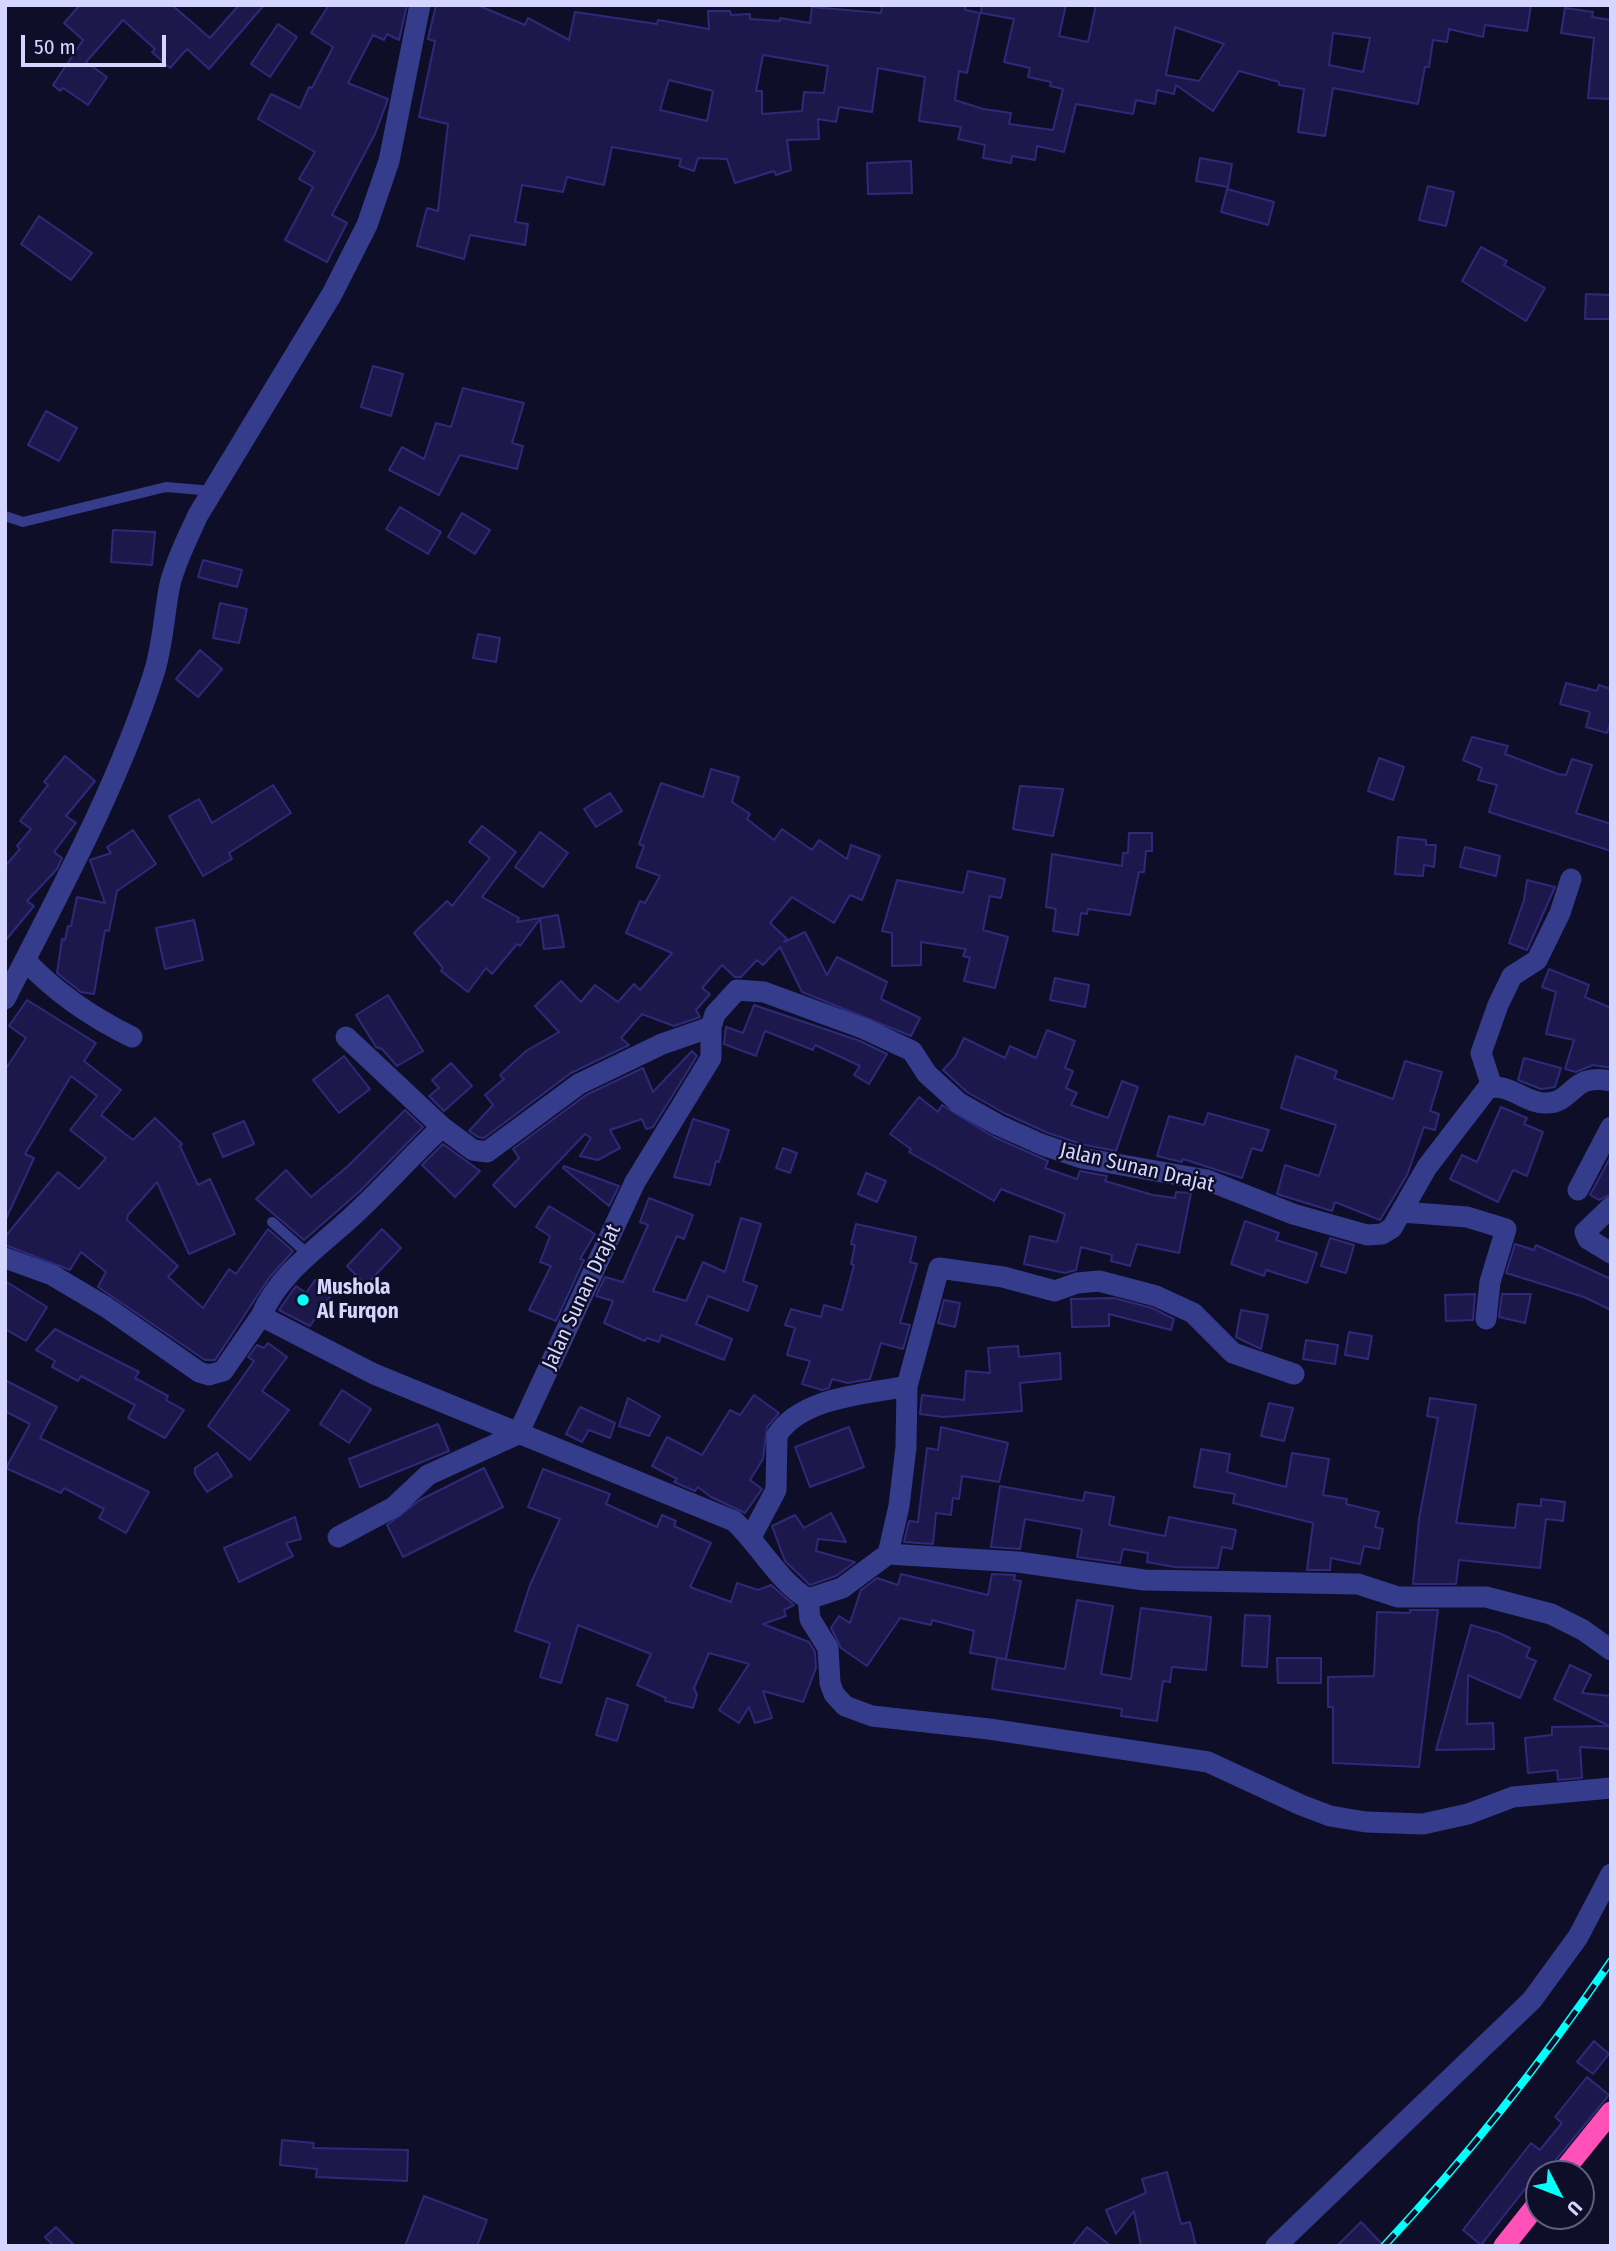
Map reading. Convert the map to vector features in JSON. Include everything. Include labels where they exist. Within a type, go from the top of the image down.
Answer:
[{"type":"highway","points":[[1572,2160],[1611,2112]]},
{"type":"highway","points":[[1504,2246],[1525,2220]]},
{"type":"street","points":[[5,999],[99,814],[131,736],[155,670],[171,581],[183,547],[213,491],[332,295],[368,225],[389,161],[420,5]]},
{"type":"street","points":[[1571,878],[1560,913],[1537,960],[1512,976],[1498,1005],[1481,1053],[1492,1087],[1540,1104],[1551,1103],[1587,1079],[1611,1081]]},
{"type":"street","points":[[25,960],[58,991],[111,1027],[132,1037]]},
{"type":"street","name":"Jalan Sunan Drajat","points":[[518,1434],[635,1182],[711,1058],[711,1027],[725,1000],[737,990],[764,992],[865,1029],[912,1051],[927,1074],[959,1103],[998,1125],[1043,1145],[1082,1157],[1207,1180],[1293,1214],[1367,1235],[1382,1234],[1392,1228],[1426,1167],[1483,1093],[1492,1087]]},
{"type":"street","points":[[346,1037],[442,1127],[473,1150],[487,1152],[579,1084],[662,1044],[711,1027]]},
{"type":"street","points":[[5,1258],[52,1275],[106,1307],[199,1372],[209,1375],[222,1371],[284,1279],[358,1212],[442,1127]]},
{"type":"street","points":[[1578,1189],[1611,1127]]},
{"type":"street","points":[[1611,1208],[1586,1232],[1588,1239],[1611,1253]]},
{"type":"street","points":[[1402,1212],[1467,1217],[1506,1228],[1490,1282],[1486,1319]]},
{"type":"street","points":[[888,1554],[899,1506],[905,1459],[907,1386],[935,1276],[943,1267],[1055,1290],[1077,1283],[1099,1281],[1156,1296],[1193,1313],[1233,1353],[1294,1374]]},
{"type":"street","points":[[261,1316],[374,1374],[734,1521],[751,1537],[794,1591],[808,1599],[842,1588],[888,1554],[1018,1562],[1144,1580],[1358,1584],[1398,1597],[1486,1597],[1551,1614],[1583,1630],[1611,1650]]},
{"type":"street","points":[[751,1537],[776,1490],[777,1435],[782,1427],[791,1419],[823,1404],[907,1386]]},
{"type":"street","points":[[338,1537],[394,1507],[428,1475],[518,1434]]},
{"type":"street","points":[[808,1599],[810,1619],[828,1648],[830,1683],[834,1694],[845,1706],[872,1716],[989,1729],[1208,1762],[1301,1805],[1330,1816],[1366,1822],[1423,1824],[1468,1814],[1513,1797],[1611,1788]]},
{"type":"street","points":[[1276,2246],[1532,2000],[1578,1937],[1611,1874]]},
{"type":"lane","points":[[5,516],[23,522],[166,487],[213,491]]},
{"type":"lane","points":[[272,1222],[309,1255]]},
{"type":"building","points":[[80,5],[172,5],[210,38],[239,5],[264,5],[209,69],[187,49],[170,68],[152,52],[155,49],[123,20],[86,62],[107,77],[88,105],[63,88],[60,91],[53,85],[83,40],[64,23]]},
{"type":"building","points":[[329,5],[407,5],[399,40],[387,34],[384,40],[373,35],[348,83],[388,99],[375,134],[332,215],[347,223],[327,262],[285,240],[313,187],[299,179],[315,152],[258,119],[271,94],[300,108],[333,47],[311,33]]},
{"type":"building","points":[[436,5],[477,5],[525,25],[528,18],[569,40],[575,12],[657,24],[658,20],[709,29],[708,11],[730,11],[731,15],[750,14],[750,19],[780,21],[780,18],[810,23],[812,7],[881,13],[882,5],[966,5],[965,10],[980,13],[967,73],[959,71],[955,100],[983,109],[1011,113],[1009,124],[1053,130],[1063,89],[1050,86],[1051,82],[1028,77],[1030,68],[1004,62],[1014,19],[981,13],[982,5],[1066,5],[1059,36],[1088,42],[1096,5],[1531,5],[1527,31],[1485,25],[1483,37],[1449,29],[1447,42],[1433,40],[1429,67],[1425,67],[1418,104],[1333,88],[1325,136],[1298,132],[1304,89],[1279,85],[1279,82],[1239,71],[1213,111],[1176,85],[1174,94],[1157,90],[1155,104],[1136,100],[1133,114],[1076,104],[1064,152],[1037,146],[1035,160],[1012,156],[1011,163],[983,158],[985,145],[958,139],[961,127],[919,121],[925,77],[878,68],[872,112],[839,107],[836,122],[818,119],[819,139],[787,140],[791,170],[776,175],[774,171],[735,183],[727,159],[698,158],[694,171],[679,166],[681,159],[612,147],[604,185],[567,177],[563,192],[522,185],[515,222],[528,224],[525,245],[470,235],[464,259],[417,246],[427,208],[438,211],[448,124],[419,117],[435,41],[428,39]],"holes":[[[1175,27],[1224,44],[1199,81],[1166,75]],[[1333,33],[1370,38],[1363,72],[1329,65]],[[763,55],[828,66],[824,93],[804,92],[802,111],[762,114],[762,91],[756,91]],[[669,80],[713,91],[707,121],[660,110]]]},
{"type":"building","points":[[1565,8],[1593,12],[1592,17],[1611,20],[1611,99],[1588,98],[1594,38],[1561,33]]},
{"type":"building","points":[[278,24],[297,37],[270,77],[251,64]]},
{"type":"building","points":[[1200,158],[1232,164],[1228,187],[1196,181]]},
{"type":"building","points":[[911,161],[912,193],[868,194],[867,163]]},
{"type":"building","points":[[1428,186],[1454,192],[1446,226],[1419,220]]},
{"type":"building","points":[[1227,189],[1274,202],[1268,225],[1221,212]]},
{"type":"building","points":[[39,216],[92,253],[71,280],[21,244]]},
{"type":"building","points":[[1481,247],[1507,261],[1504,265],[1545,288],[1526,321],[1462,281]]},
{"type":"building","points":[[1586,294],[1611,295],[1611,319],[1585,319]]},
{"type":"building","points":[[373,366],[403,374],[391,416],[361,407]]},
{"type":"building","points":[[463,388],[524,403],[512,443],[523,446],[517,469],[460,455],[439,495],[389,470],[402,447],[424,459],[436,423],[451,427]]},
{"type":"building","points":[[46,411],[77,428],[59,461],[28,445]]},
{"type":"building","points":[[400,507],[441,532],[428,554],[386,529]]},
{"type":"building","points":[[462,513],[490,530],[475,554],[448,537]]},
{"type":"building","points":[[113,530],[155,532],[152,565],[111,562]]},
{"type":"building","points":[[203,560],[242,570],[237,587],[198,577]]},
{"type":"building","points":[[220,603],[247,609],[239,643],[213,638]]},
{"type":"building","points":[[478,634],[500,638],[496,662],[473,658]]},
{"type":"building","points":[[200,650],[222,669],[198,697],[176,679]]},
{"type":"building","points":[[1566,683],[1597,691],[1599,685],[1611,689],[1611,722],[1607,733],[1586,727],[1590,712],[1560,704]]},
{"type":"building","points":[[1472,737],[1508,746],[1505,754],[1558,774],[1566,775],[1572,759],[1592,765],[1576,813],[1611,824],[1611,851],[1489,812],[1497,785],[1478,780],[1482,768],[1463,760]]},
{"type":"building","points":[[65,756],[95,781],[66,816],[76,823],[54,852],[62,858],[57,869],[27,901],[34,906],[5,941],[5,866],[20,849],[17,846],[31,829],[20,821],[48,785],[44,782]]},
{"type":"building","points":[[1379,758],[1404,767],[1393,800],[1368,791]]},
{"type":"building","points":[[711,769],[739,777],[732,802],[750,814],[747,819],[774,840],[782,829],[812,850],[819,840],[847,859],[851,845],[880,856],[862,900],[850,895],[834,923],[792,897],[770,923],[787,939],[784,942],[805,932],[827,975],[837,957],[887,982],[881,999],[920,1018],[911,1036],[802,992],[780,947],[763,965],[757,960],[741,977],[735,977],[722,965],[702,988],[710,994],[696,1010],[700,1017],[674,1026],[642,1014],[621,1038],[629,1045],[571,1073],[484,1138],[478,1137],[469,1131],[493,1105],[485,1095],[504,1079],[500,1075],[526,1051],[559,1032],[535,1006],[561,981],[581,1002],[595,985],[618,1002],[634,984],[640,990],[672,953],[626,933],[640,901],[645,903],[660,876],[636,867],[644,846],[639,844],[661,783],[703,797]]},
{"type":"building","points":[[273,785],[291,813],[229,853],[232,859],[203,876],[169,816],[199,799],[212,823]]},
{"type":"building","points":[[1020,786],[1063,789],[1053,836],[1013,829]]},
{"type":"building","points":[[610,793],[622,811],[596,827],[584,809]]},
{"type":"building","points":[[482,826],[516,852],[482,897],[519,918],[517,922],[558,915],[564,947],[544,949],[540,919],[520,946],[517,944],[492,974],[486,968],[468,992],[441,971],[443,968],[414,933],[447,901],[452,906],[490,858],[469,842]]},
{"type":"building","points":[[133,830],[156,864],[117,891],[109,931],[105,930],[94,994],[81,992],[57,973],[62,939],[65,940],[68,926],[71,926],[77,897],[105,903],[90,860],[111,853],[107,847]]},
{"type":"building","points":[[540,832],[568,853],[543,887],[515,867]]},
{"type":"building","points":[[1129,833],[1152,833],[1152,851],[1146,851],[1144,872],[1139,872],[1130,915],[1088,909],[1087,914],[1081,913],[1078,935],[1053,931],[1056,909],[1046,907],[1052,854],[1122,866],[1123,853],[1128,853]]},
{"type":"building","points":[[1398,837],[1426,840],[1426,845],[1436,845],[1434,867],[1424,865],[1423,876],[1395,874]]},
{"type":"building","points":[[1465,847],[1500,856],[1496,876],[1460,867]]},
{"type":"building","points":[[968,871],[1005,879],[1001,898],[990,896],[983,930],[1008,937],[995,988],[964,981],[970,958],[963,956],[966,949],[921,942],[921,965],[892,966],[892,933],[882,931],[897,880],[963,893]]},
{"type":"building","points":[[1527,880],[1555,887],[1527,950],[1509,943],[1524,900]]},
{"type":"building","points":[[194,920],[203,960],[165,969],[156,928]]},
{"type":"building","points":[[1549,969],[1589,985],[1585,997],[1611,1008],[1611,1068],[1593,1065],[1576,1072],[1565,1069],[1574,1040],[1546,1034],[1556,992],[1542,987]]},
{"type":"building","points":[[1055,978],[1089,985],[1085,1007],[1050,1000]]},
{"type":"building","points":[[388,995],[423,1051],[397,1066],[382,1049],[376,1047],[356,1015]]},
{"type":"building","points":[[27,1000],[96,1043],[84,1061],[121,1090],[101,1115],[133,1140],[155,1118],[182,1144],[180,1146],[198,1185],[210,1179],[235,1234],[189,1254],[157,1182],[128,1215],[127,1220],[178,1266],[168,1277],[203,1308],[229,1269],[236,1274],[268,1229],[293,1251],[269,1278],[215,1360],[205,1360],[98,1287],[106,1272],[81,1252],[70,1270],[5,1245],[5,1237],[58,1172],[79,1189],[106,1158],[70,1130],[97,1096],[71,1076],[25,1154],[34,1158],[5,1221],[5,1070],[26,1038],[9,1026]]},
{"type":"building","points":[[754,1005],[860,1041],[887,1054],[869,1084],[854,1075],[860,1066],[815,1045],[813,1050],[765,1031],[756,1056],[724,1044],[726,1027],[743,1033]]},
{"type":"building","points":[[1047,1030],[1075,1041],[1065,1068],[1073,1071],[1066,1088],[1077,1093],[1071,1105],[1108,1118],[1122,1081],[1138,1087],[1116,1151],[1085,1145],[1048,1133],[1004,1113],[967,1092],[943,1070],[955,1057],[964,1038],[1005,1058],[1010,1046],[1036,1058]]},
{"type":"building","points":[[692,1051],[697,1056],[653,1127],[646,1129],[642,1119],[610,1130],[620,1148],[598,1160],[580,1156],[591,1138],[585,1134],[515,1207],[493,1185],[519,1158],[513,1149],[586,1095],[643,1068],[653,1092]]},
{"type":"building","points":[[344,1056],[370,1089],[339,1113],[313,1080]]},
{"type":"building","points":[[1296,1056],[1337,1071],[1334,1078],[1393,1099],[1405,1061],[1442,1072],[1430,1111],[1439,1114],[1435,1130],[1424,1127],[1407,1175],[1380,1220],[1335,1202],[1332,1211],[1277,1194],[1285,1165],[1319,1176],[1336,1125],[1281,1108]]},
{"type":"building","points":[[1524,1058],[1561,1068],[1555,1087],[1541,1089],[1518,1080]]},
{"type":"building","points":[[451,1063],[472,1086],[444,1111],[429,1096],[439,1088],[432,1080]]},
{"type":"building","points":[[919,1097],[938,1112],[942,1105],[992,1136],[1048,1161],[1045,1168],[1077,1179],[1080,1171],[1107,1176],[1105,1181],[1153,1195],[1175,1198],[1176,1192],[1191,1193],[1179,1253],[1137,1244],[1130,1266],[1111,1261],[1112,1255],[1081,1247],[1076,1270],[1065,1273],[1024,1264],[1030,1236],[1057,1242],[1065,1214],[1001,1189],[994,1201],[909,1152],[911,1149],[890,1134]]},
{"type":"building","points":[[1501,1107],[1527,1118],[1524,1124],[1543,1132],[1527,1176],[1513,1170],[1498,1202],[1450,1179],[1462,1155],[1477,1162]]},
{"type":"building","points":[[405,1110],[423,1127],[360,1191],[304,1240],[256,1199],[286,1170],[311,1197],[348,1166]]},
{"type":"building","points":[[1208,1113],[1269,1130],[1262,1151],[1252,1148],[1242,1178],[1183,1159],[1182,1162],[1157,1156],[1169,1116],[1204,1125]]},
{"type":"building","points":[[693,1119],[729,1130],[719,1162],[716,1161],[710,1185],[674,1177]]},
{"type":"building","points":[[244,1121],[254,1144],[223,1157],[213,1134]]},
{"type":"building","points":[[443,1144],[480,1171],[455,1197],[422,1165]]},
{"type":"building","points":[[783,1148],[797,1153],[790,1173],[776,1168]]},
{"type":"building","points":[[1611,1156],[1611,1194],[1599,1200],[1590,1195]]},
{"type":"building","points":[[564,1166],[619,1186],[609,1206],[563,1168]]},
{"type":"building","points":[[866,1173],[886,1181],[877,1202],[858,1194]]},
{"type":"building","points":[[649,1198],[693,1215],[684,1239],[677,1236],[653,1291],[686,1301],[703,1262],[725,1272],[741,1218],[761,1224],[743,1281],[757,1286],[748,1311],[708,1296],[696,1324],[732,1339],[724,1360],[661,1335],[659,1342],[647,1338],[645,1341],[604,1323],[613,1301],[596,1296],[605,1277],[623,1282],[648,1225],[640,1222]]},
{"type":"building","points":[[549,1206],[595,1234],[580,1259],[584,1260],[556,1321],[529,1310],[551,1266],[540,1262],[550,1236],[536,1227]]},
{"type":"building","points":[[1245,1221],[1279,1233],[1276,1240],[1317,1253],[1307,1283],[1266,1270],[1264,1276],[1231,1264]]},
{"type":"building","points":[[856,1224],[916,1237],[910,1262],[917,1264],[900,1323],[910,1325],[903,1349],[881,1343],[870,1379],[848,1383],[832,1379],[829,1388],[822,1390],[802,1384],[810,1361],[787,1355],[795,1328],[785,1325],[791,1309],[821,1317],[824,1305],[842,1310],[854,1265],[851,1264],[855,1245],[851,1244]]},
{"type":"building","points":[[382,1229],[401,1248],[366,1285],[347,1266]]},
{"type":"building","points":[[1330,1238],[1354,1245],[1346,1273],[1321,1266]]},
{"type":"building","points":[[1515,1244],[1534,1250],[1536,1245],[1611,1279],[1611,1310],[1584,1297],[1506,1273]]},
{"type":"building","name":"Mushola Al Furqon","points":[[315,1280],[333,1292],[310,1326],[279,1310],[296,1286],[306,1293]]},
{"type":"building","points":[[5,1281],[47,1307],[26,1341],[5,1329]]},
{"type":"building","points":[[1475,1294],[1473,1320],[1446,1321],[1445,1295]]},
{"type":"building","points":[[1502,1294],[1531,1294],[1525,1323],[1499,1317]]},
{"type":"building","points":[[1114,1298],[1152,1308],[1174,1319],[1171,1330],[1109,1314],[1109,1326],[1072,1327],[1071,1299]]},
{"type":"building","points":[[944,1300],[960,1303],[955,1327],[938,1323]]},
{"type":"building","points":[[1241,1310],[1268,1315],[1261,1349],[1236,1337]]},
{"type":"building","points":[[55,1329],[139,1372],[135,1378],[168,1396],[166,1400],[184,1410],[165,1438],[128,1418],[135,1405],[81,1376],[78,1381],[52,1367],[55,1361],[36,1350]]},
{"type":"building","points":[[1349,1332],[1372,1336],[1368,1359],[1345,1355]]},
{"type":"building","points":[[1306,1340],[1338,1345],[1335,1364],[1303,1359]]},
{"type":"building","points":[[268,1343],[287,1357],[262,1391],[289,1410],[250,1460],[208,1426],[254,1361],[248,1357],[257,1345],[264,1348]]},
{"type":"building","points":[[1018,1346],[1019,1357],[1060,1353],[1061,1379],[1020,1383],[1022,1411],[943,1417],[920,1414],[922,1395],[964,1400],[966,1371],[990,1373],[988,1348]]},
{"type":"building","points":[[5,1380],[57,1407],[40,1438],[149,1492],[126,1533],[99,1518],[104,1509],[64,1488],[61,1493],[6,1468],[30,1424],[5,1411]]},
{"type":"building","points":[[342,1390],[371,1409],[349,1443],[320,1424]]},
{"type":"building","points":[[754,1395],[779,1413],[767,1427],[763,1459],[750,1480],[762,1489],[745,1513],[711,1497],[698,1487],[695,1491],[674,1482],[677,1479],[652,1466],[667,1437],[702,1455],[730,1410],[740,1415]]},
{"type":"building","points":[[628,1398],[660,1416],[649,1436],[619,1426]]},
{"type":"building","points":[[1430,1398],[1476,1405],[1456,1523],[1515,1528],[1518,1504],[1541,1506],[1541,1499],[1565,1502],[1563,1521],[1546,1519],[1540,1568],[1459,1560],[1456,1584],[1413,1584],[1419,1519],[1438,1418],[1427,1416]]},
{"type":"building","points":[[1269,1403],[1293,1408],[1284,1441],[1261,1436]]},
{"type":"building","points":[[580,1407],[615,1423],[610,1438],[589,1430],[582,1442],[566,1434]]},
{"type":"building","points":[[438,1424],[449,1451],[360,1487],[349,1459]]},
{"type":"building","points":[[849,1427],[864,1467],[810,1487],[795,1447]]},
{"type":"building","points":[[941,1427],[1008,1443],[999,1482],[962,1476],[959,1499],[953,1498],[951,1515],[936,1513],[933,1544],[904,1542],[909,1521],[918,1522],[927,1448],[938,1450]]},
{"type":"building","points":[[1201,1449],[1230,1454],[1227,1472],[1286,1487],[1292,1453],[1329,1459],[1323,1495],[1347,1499],[1346,1504],[1379,1512],[1375,1527],[1383,1529],[1379,1549],[1364,1546],[1360,1564],[1331,1558],[1330,1570],[1307,1570],[1313,1523],[1233,1503],[1235,1494],[1194,1487]]},
{"type":"building","points":[[217,1453],[232,1476],[207,1492],[195,1474],[195,1468]]},
{"type":"building","points":[[484,1468],[503,1507],[403,1557],[387,1525],[420,1500]]},
{"type":"building","points":[[543,1469],[610,1494],[606,1504],[657,1527],[662,1515],[676,1521],[674,1526],[711,1543],[690,1587],[731,1602],[737,1583],[758,1590],[771,1585],[794,1605],[784,1610],[786,1616],[763,1624],[809,1642],[815,1652],[816,1668],[803,1702],[763,1691],[772,1718],[755,1723],[749,1707],[739,1723],[719,1710],[749,1664],[709,1653],[694,1688],[697,1695],[693,1708],[665,1701],[666,1698],[637,1685],[651,1654],[578,1625],[561,1683],[540,1677],[550,1643],[515,1631],[530,1585],[560,1519],[528,1507]]},
{"type":"building","points":[[1000,1486],[1083,1501],[1085,1492],[1114,1497],[1109,1525],[1165,1536],[1169,1517],[1236,1530],[1232,1549],[1222,1547],[1218,1568],[1174,1567],[1147,1562],[1148,1553],[1123,1549],[1120,1563],[1077,1557],[1082,1529],[1025,1519],[1020,1549],[991,1547]]},
{"type":"building","points":[[831,1513],[846,1542],[818,1539],[816,1551],[855,1562],[836,1576],[810,1585],[785,1561],[772,1526],[795,1515],[804,1528]]},
{"type":"building","points":[[295,1517],[301,1539],[286,1543],[293,1556],[239,1582],[224,1548]]},
{"type":"building","points":[[901,1574],[988,1595],[992,1574],[1015,1575],[1014,1580],[1021,1581],[1006,1659],[970,1653],[974,1631],[932,1620],[931,1625],[900,1618],[867,1666],[841,1648],[831,1628],[839,1616],[850,1623],[861,1590],[877,1578],[898,1585]]},
{"type":"building","points":[[1077,1600],[1113,1606],[1101,1674],[1131,1679],[1141,1608],[1211,1617],[1206,1670],[1172,1667],[1170,1682],[1163,1681],[1157,1721],[1121,1716],[1122,1709],[992,1689],[997,1658],[1065,1669]]},
{"type":"building","points":[[1410,1610],[1438,1610],[1419,1767],[1333,1763],[1333,1707],[1328,1707],[1328,1677],[1374,1676],[1377,1612],[1410,1613]]},
{"type":"building","points":[[1245,1615],[1270,1616],[1267,1667],[1242,1666]]},
{"type":"building","points":[[1471,1625],[1499,1633],[1530,1648],[1526,1657],[1536,1661],[1520,1698],[1468,1675],[1467,1724],[1493,1723],[1494,1749],[1436,1750]]},
{"type":"building","points":[[1277,1658],[1321,1658],[1321,1683],[1278,1683]]},
{"type":"building","points":[[1570,1665],[1591,1675],[1582,1693],[1611,1696],[1611,1749],[1580,1747],[1582,1778],[1558,1780],[1557,1770],[1528,1773],[1525,1738],[1552,1735],[1552,1727],[1609,1726],[1554,1699]]},
{"type":"building","points":[[607,1698],[628,1705],[617,1741],[596,1735]]},
{"type":"building","points":[[1594,2041],[1609,2054],[1593,2074],[1577,2062]]},
{"type":"building","points":[[1587,2077],[1609,2095],[1556,2160],[1525,2160],[1525,2189],[1481,2245],[1463,2230],[1531,2143],[1540,2150],[1562,2123],[1555,2117]]},
{"type":"building","points":[[282,2140],[314,2143],[313,2148],[408,2150],[407,2181],[316,2177],[317,2169],[280,2165]]},
{"type":"building","points":[[1167,2172],[1181,2224],[1190,2222],[1196,2246],[1141,2246],[1134,2211],[1116,2234],[1106,2210],[1146,2193],[1142,2179]]},
{"type":"building","points":[[424,2196],[487,2220],[477,2246],[405,2246]]},
{"type":"building","points":[[1361,2222],[1384,2246],[1337,2246]]},
{"type":"building","points":[[56,2227],[75,2246],[54,2246],[45,2237]]},
{"type":"building","points":[[1087,2227],[1111,2246],[1072,2246]]},
{"type":"railway","points":[[1384,2246],[1503,2108],[1611,1961]]},
{"type":"place","name":"Mushola Al Furqon","points":[[303,1300]]}]
